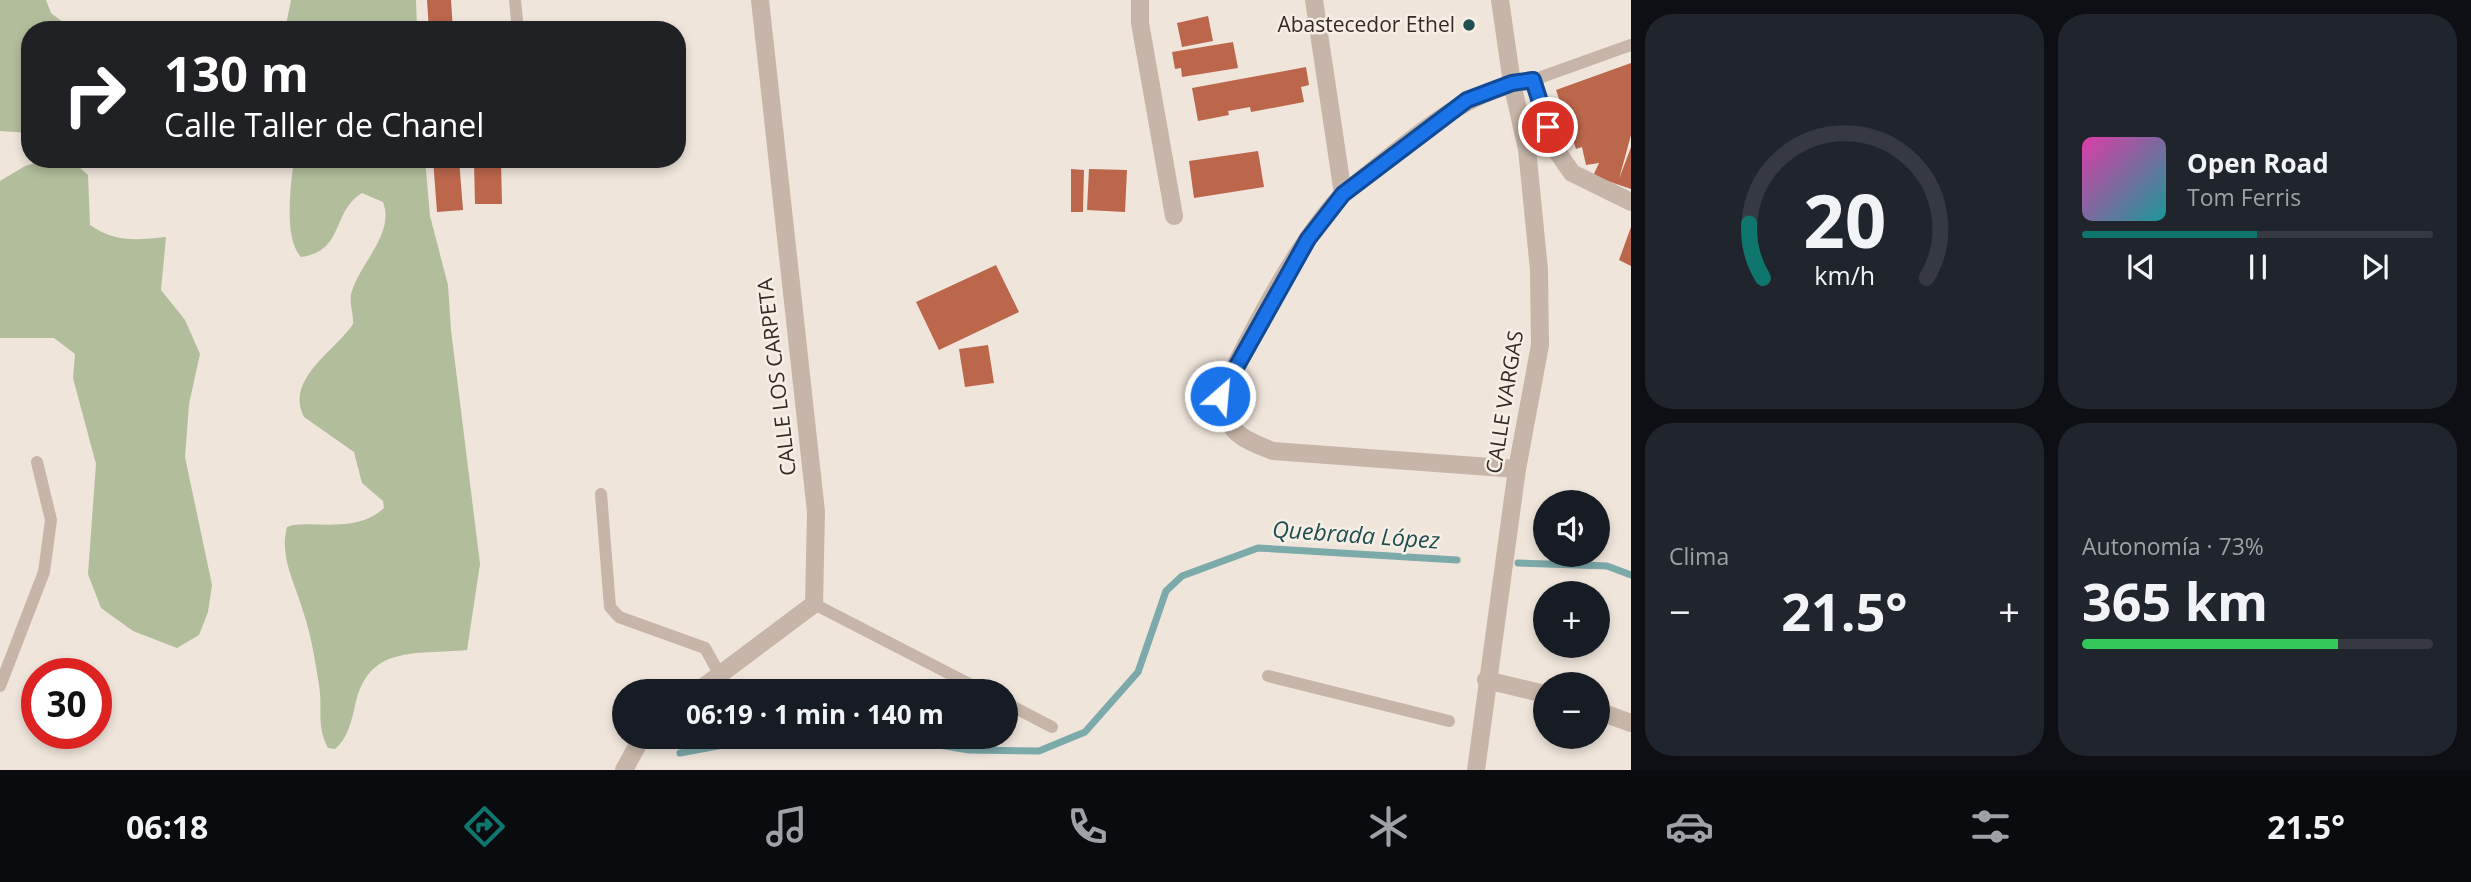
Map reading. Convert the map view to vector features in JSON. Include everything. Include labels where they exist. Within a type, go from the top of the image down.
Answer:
[{"type":"street","name":"CALLE LOS CARPETA","points":[[760,0],[816,512],[814,604]]},
{"type":"street","points":[[1140,0],[1140,23],[1174,216]]},
{"type":"street","points":[[1314,0],[1343,194]]},
{"type":"street","name":"CALLE VARGAS","points":[[1476,770],[1486,680],[1517,469],[1540,345],[1539,270],[1527,149],[1512,83],[1500,0]]},
{"type":"street","points":[[1517,469],[1273,451],[1246,440],[1225,420],[1220,396],[1316,225],[1343,194],[1467,100],[1512,83],[1533,80],[1556,150],[1572,173],[1631,202]]},
{"type":"street","points":[[716,679],[814,604]]},
{"type":"street","points":[[1486,680],[1533,691]]},
{"type":"street","points":[[1610,715],[1631,723]]},
{"type":"street","points":[[624,770],[635,749]]},
{"type":"lane","points":[[515,0],[517,21]]},
{"type":"lane","points":[[1533,80],[1631,46]]},
{"type":"lane","points":[[0,686],[44,572],[51,520],[37,462]]},
{"type":"lane","points":[[601,494],[611,607],[619,617],[705,648],[720,676]]},
{"type":"lane","points":[[814,604],[960,679]]},
{"type":"lane","points":[[1268,676],[1449,721]]},
{"type":"lane","points":[[1018,709],[1052,727]]},
{"type":"green space","points":[[0,0],[46,0],[51,13],[61,21],[21,21],[21,132],[0,131]]},
{"type":"green space","points":[[291,0],[416,0],[417,21],[287,21]]},
{"type":"green space","points":[[22,168],[80,168],[88,175],[90,225],[109,235],[127,239],[166,237],[161,290],[185,320],[200,354],[189,404],[185,457],[212,585],[208,612],[199,635],[177,648],[133,631],[101,608],[88,574],[96,464],[73,378],[75,354],[54,338],[0,338],[0,181]]},
{"type":"green space","points":[[293,168],[426,168],[430,216],[448,285],[451,330],[480,564],[467,650],[412,654],[382,662],[361,686],[348,729],[335,749],[328,748],[322,732],[320,693],[312,647],[286,559],[285,538],[287,527],[293,525],[352,523],[384,508],[383,501],[362,483],[354,452],[304,417],[300,403],[306,378],[353,324],[352,291],[381,236],[385,214],[383,202],[362,193],[352,201],[325,247],[301,257],[292,237],[290,196]]},
{"type":"building","points":[[427,0],[451,0],[452,21],[428,21]]},
{"type":"building","points":[[1208,16],[1213,41],[1182,47],[1177,23]]},
{"type":"building","points":[[1233,42],[1238,68],[1182,77],[1181,68],[1175,69],[1172,52]]},
{"type":"building","points":[[1631,63],[1631,135],[1619,179],[1631,147],[1631,189],[1593,176],[1599,163],[1586,165],[1582,147],[1576,149],[1556,90]]},
{"type":"building","points":[[1306,67],[1309,85],[1301,87],[1304,102],[1251,112],[1250,107],[1228,111],[1229,115],[1198,121],[1192,88]]},
{"type":"building","points":[[1258,151],[1264,187],[1194,198],[1189,161]]},
{"type":"building","points":[[434,168],[460,168],[463,210],[437,212]]},
{"type":"building","points":[[474,168],[501,168],[502,204],[475,204]]},
{"type":"building","points":[[1071,169],[1084,170],[1083,212],[1071,212]]},
{"type":"building","points":[[1089,169],[1127,170],[1125,212],[1087,210]]},
{"type":"building","points":[[1631,227],[1631,266],[1619,260]]},
{"type":"building","points":[[996,265],[1019,312],[939,350],[916,302]]},
{"type":"building","points":[[988,345],[994,383],[965,387],[959,349]]},
{"type":"waterway","name":"Quebrada López","points":[[963,749],[1039,751],[1085,732],[1138,672],[1166,591],[1182,576],[1258,548],[1457,560]]},
{"type":"waterway","name":"Quebrada López","points":[[1518,563],[1607,566],[1631,575]]},
{"type":"waterway","name":"Quebrada López","points":[[680,753],[702,749]]},
{"type":"place","name":"Abastecedor Ethel","points":[[1469,25]]},
{"type":"route","points":[[1220,396],[1316,225],[1343,194],[1467,100],[1512,83],[1533,80],[1548,127]]}]
